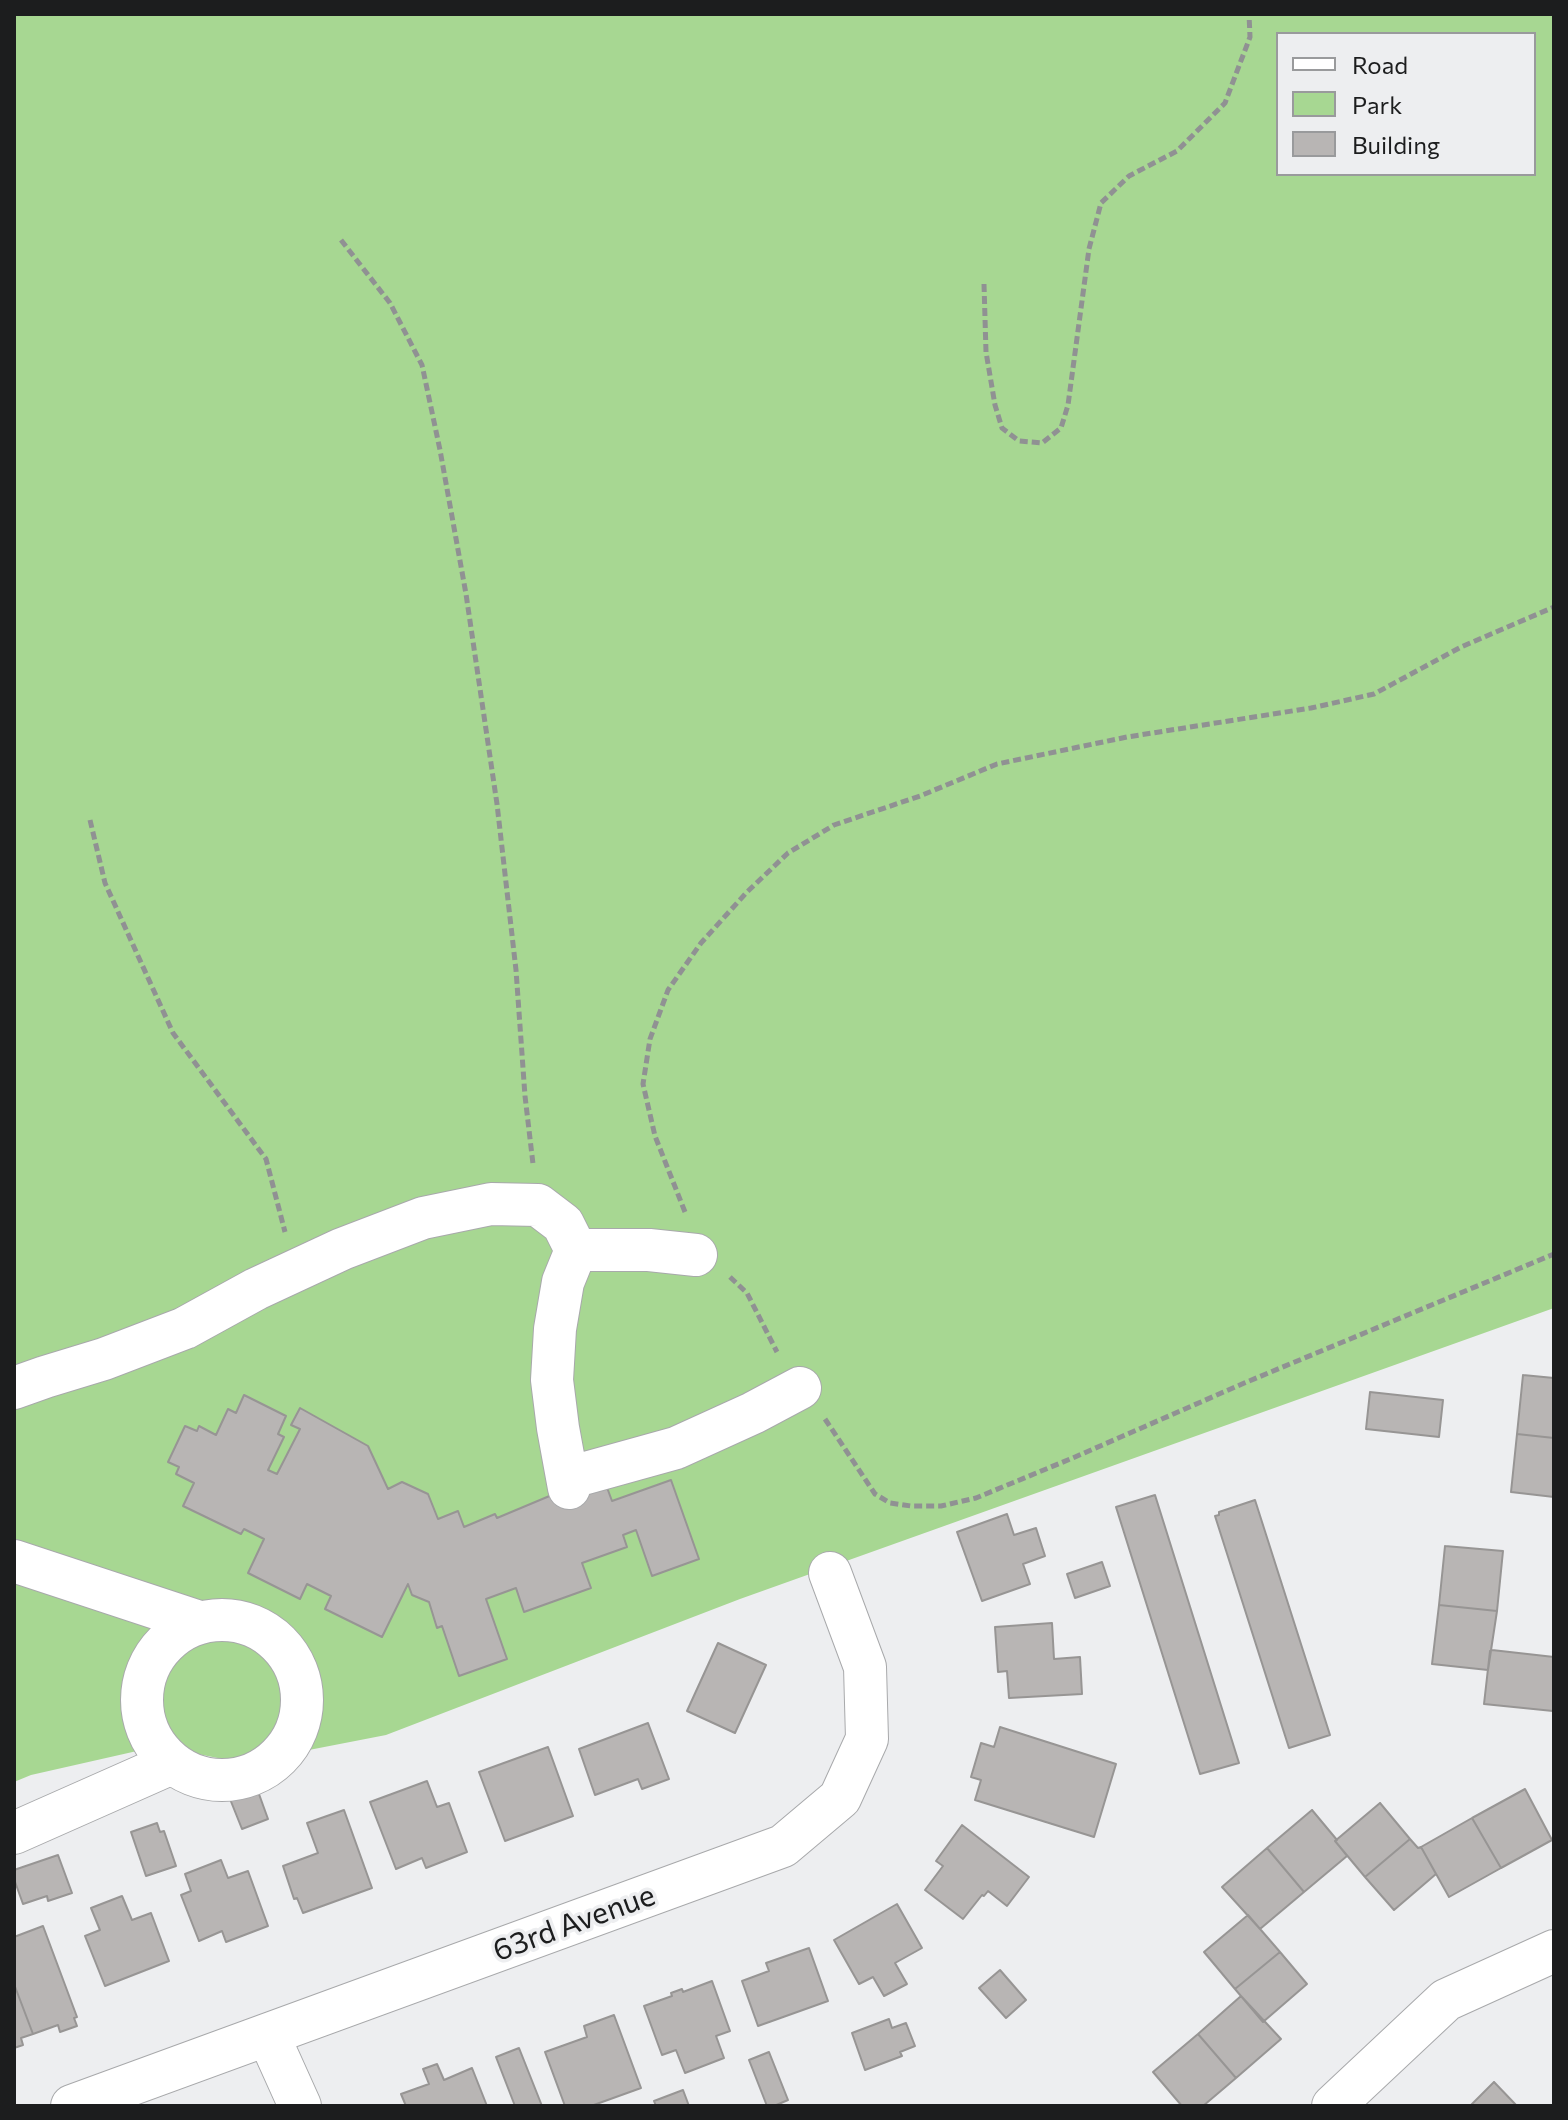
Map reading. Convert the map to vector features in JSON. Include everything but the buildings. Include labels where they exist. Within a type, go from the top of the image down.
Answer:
[{"type":"street","points":[[14,1388],[104,1359],[185,1328],[256,1289],[342,1249],[423,1218],[491,1204],[538,1205],[563,1224],[576,1250],[563,1282],[552,1380],[569,1483],[676,1448],[800,1388]]},
{"type":"street","points":[[576,1250],[649,1250],[696,1255]]},
{"type":"street","points":[[14,1561],[199,1622]]},
{"type":"street","name":"63rd Avenue","points":[[72,2106],[783,1846],[840,1798],[867,1739],[865,1667],[830,1573]]},
{"type":"street","points":[[226,1619],[253,1625],[277,1640],[293,1661],[302,1687],[302,1715],[292,1740],[283,1751],[274,1761],[250,1775],[223,1780],[196,1776],[172,1763],[155,1745],[144,1721],[141,1697],[145,1672],[158,1650],[176,1633],[199,1622],[226,1619]]},
{"type":"street","points":[[14,1833],[172,1763]]},
{"type":"street","points":[[1333,2106],[1446,2000],[1554,1951]]},
{"type":"street","points":[[268,2035],[300,2106]]},
{"type":"path","points":[[984,284],[986,352],[1002,428],[1019,441],[1042,443],[1061,428],[1068,405],[1089,249],[1101,203],[1129,176],[1177,151],[1225,103],[1250,37],[1249,14]]},
{"type":"path","points":[[341,240],[390,303],[422,365],[440,450],[466,594],[497,804],[538,1205]]},
{"type":"path","points":[[1554,607],[1461,647],[1374,694],[1311,708],[1127,737],[997,764],[920,796],[834,825],[788,853],[701,943],[668,990],[650,1039],[643,1084],[655,1136],[679,1194],[696,1255],[724,1270],[747,1293],[780,1358],[800,1388],[828,1422],[875,1494],[890,1503],[941,1506],[976,1498],[1554,1254]]},
{"type":"path","points":[[90,820],[105,883],[173,1033],[266,1159],[294,1272]]},
{"type":"green space","points":[[14,14],[1554,14],[1554,1308],[740,1599],[386,1735],[242,1763],[159,1746],[31,1775],[14,1782]]}]
